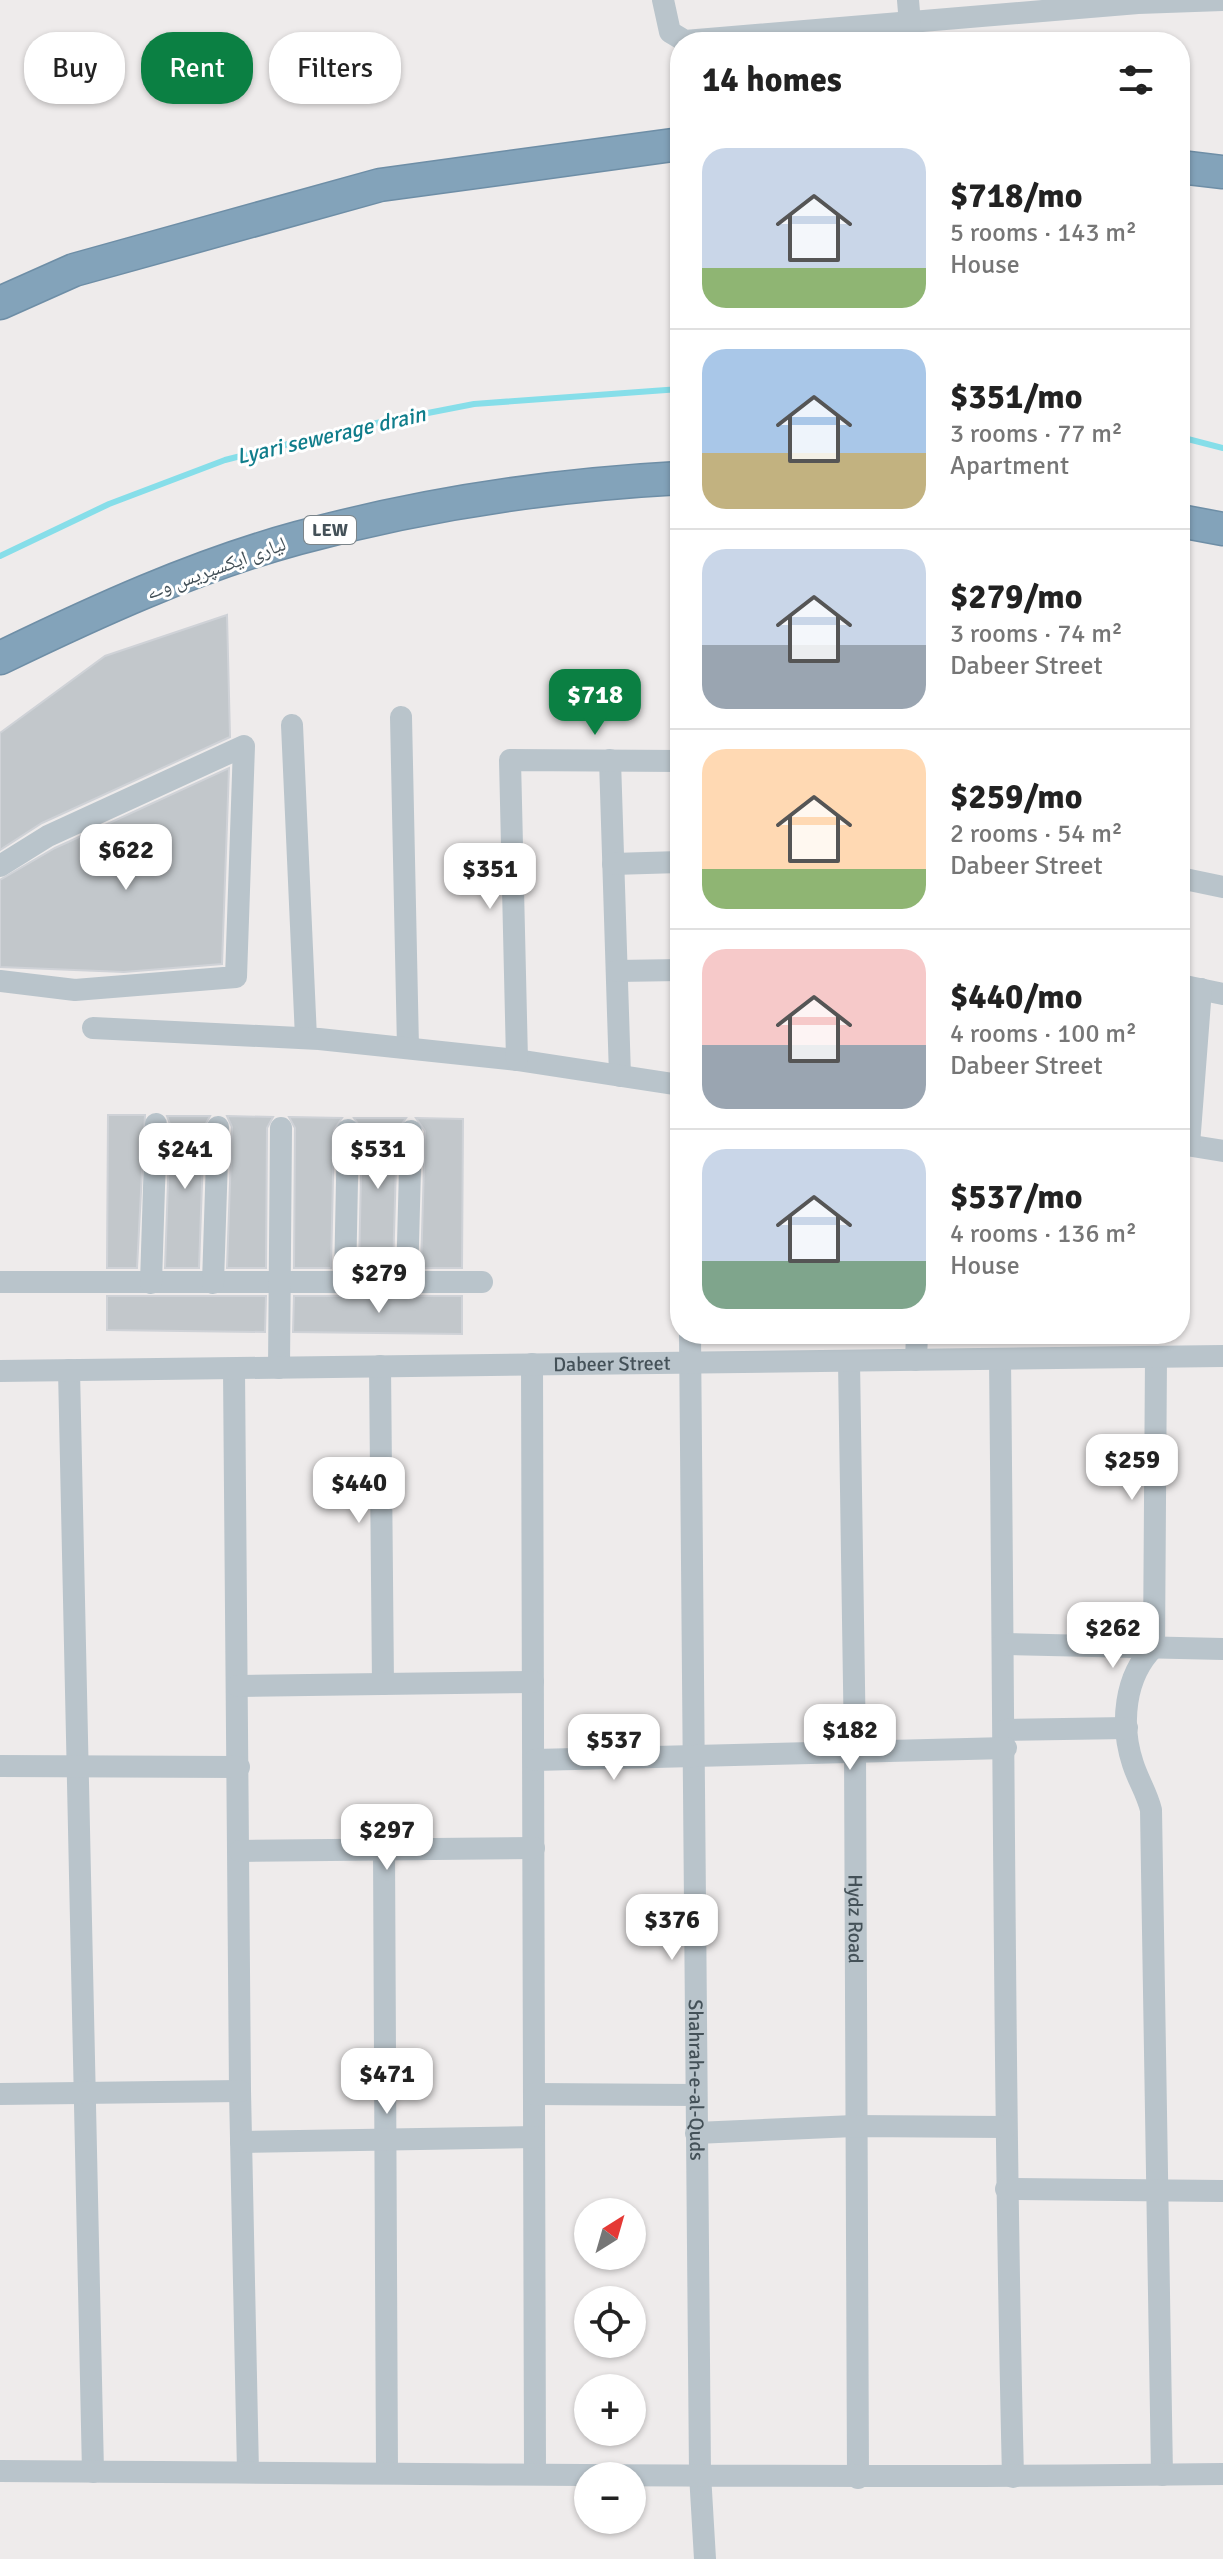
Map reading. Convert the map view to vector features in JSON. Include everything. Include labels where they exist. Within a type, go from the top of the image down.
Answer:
[{"type":"highway","points":[[0,303],[74,270],[380,185],[670,145]]},
{"type":"highway","points":[[1190,168],[1223,172]]},
{"type":"highway","name":"لیاری ایکسپریس وے","points":[[0,658],[171,583],[296,539],[489,496],[555,487],[670,479]]},
{"type":"highway","points":[[1190,523],[1223,529]]},
{"type":"street","points":[[663,0],[670,32]]},
{"type":"street","points":[[908,0],[910,24]]},
{"type":"street","points":[[804,32],[1138,1],[1223,0]]},
{"type":"street","points":[[401,717],[408,1048]]},
{"type":"street","points":[[292,725],[306,1038]]},
{"type":"street","points":[[0,866],[48,836],[244,746],[236,977],[75,990],[0,981]]},
{"type":"street","points":[[517,1060],[510,760],[670,761]]},
{"type":"street","points":[[610,760],[620,1076]]},
{"type":"street","points":[[613,864],[670,862]]},
{"type":"street","points":[[1190,880],[1223,887]]},
{"type":"street","points":[[617,971],[670,970]]},
{"type":"street","points":[[1190,1090],[1201,989]]},
{"type":"street","points":[[93,1028],[306,1038],[517,1060],[670,1084]]},
{"type":"street","points":[[151,1283],[156,1124]]},
{"type":"street","points":[[213,1283],[218,1127]]},
{"type":"street","points":[[279,1368],[277,1283],[281,1128]]},
{"type":"street","points":[[345,1282],[348,1130]]},
{"type":"street","points":[[407,1282],[411,1131]]},
{"type":"street","points":[[1190,1146],[1223,1151]]},
{"type":"street","points":[[0,1282],[482,1282]]},
{"type":"street","name":"Shahrah-e-al-Quds","points":[[690,1344],[700,2474],[705,2559]]},
{"type":"street","points":[[916,1360],[917,1344]]},
{"type":"street","name":"Dabeer Street","points":[[0,1371],[1223,1356]]},
{"type":"street","points":[[1156,1357],[1154,1647],[1140,1661],[1131,1680],[1127,1728],[1134,1767],[1145,1787],[1151,1810],[1162,2475]]},
{"type":"street","points":[[1000,1359],[1006,2189],[1013,2477]]},
{"type":"street","name":"Hydz Road","points":[[849,1361],[855,1749],[854,2126],[858,2478]]},
{"type":"street","points":[[532,1364],[535,2473]]},
{"type":"street","points":[[380,1366],[383,1684]]},
{"type":"street","points":[[69,1370],[93,2472]]},
{"type":"street","points":[[234,1370],[240,2091],[248,2472]]},
{"type":"street","points":[[1003,1644],[1223,1649]]},
{"type":"street","points":[[238,1686],[533,1682]]},
{"type":"street","points":[[535,1760],[855,1749],[1127,1728]]},
{"type":"street","points":[[0,1766],[239,1767]]},
{"type":"street","points":[[240,1851],[534,1848]]},
{"type":"street","points":[[384,1849],[387,2473]]},
{"type":"street","points":[[0,2094],[240,2091]]},
{"type":"street","points":[[534,2094],[696,2095]]},
{"type":"street","points":[[696,2133],[854,2126],[1006,2127]]},
{"type":"street","points":[[241,2142],[534,2137]]},
{"type":"street","points":[[1006,2189],[1223,2191]]},
{"type":"street","points":[[0,2471],[700,2474],[858,2478],[1223,2474]]},
{"type":"building","points":[[227,615],[230,737],[42,823],[0,850],[0,733],[105,656]]},
{"type":"building","points":[[229,768],[222,964],[124,972],[0,967],[0,880],[55,848]]},
{"type":"building","points":[[108,1115],[145,1115],[137,1268],[107,1268]]},
{"type":"building","points":[[167,1116],[210,1116],[204,1127],[199,1268],[165,1268],[170,1124]]},
{"type":"building","points":[[227,1116],[273,1117],[267,1128],[266,1268],[227,1268],[232,1127]]},
{"type":"building","points":[[289,1117],[342,1118],[334,1130],[331,1268],[294,1268],[295,1128]]},
{"type":"building","points":[[354,1118],[406,1118],[397,1131],[393,1268],[359,1268],[362,1130]]},
{"type":"building","points":[[416,1118],[463,1119],[462,1268],[421,1268],[425,1131]]},
{"type":"building","points":[[107,1296],[266,1296],[265,1332],[107,1330]]},
{"type":"building","points":[[294,1296],[462,1296],[462,1334],[293,1332]]},
{"type":"waterway","name":"Lyari sewerage drain","points":[[0,556],[109,504],[225,460],[356,427],[474,404],[670,390]]},
{"type":"waterway","name":"Lyari sewerage drain","points":[[1190,440],[1223,448]]}]
